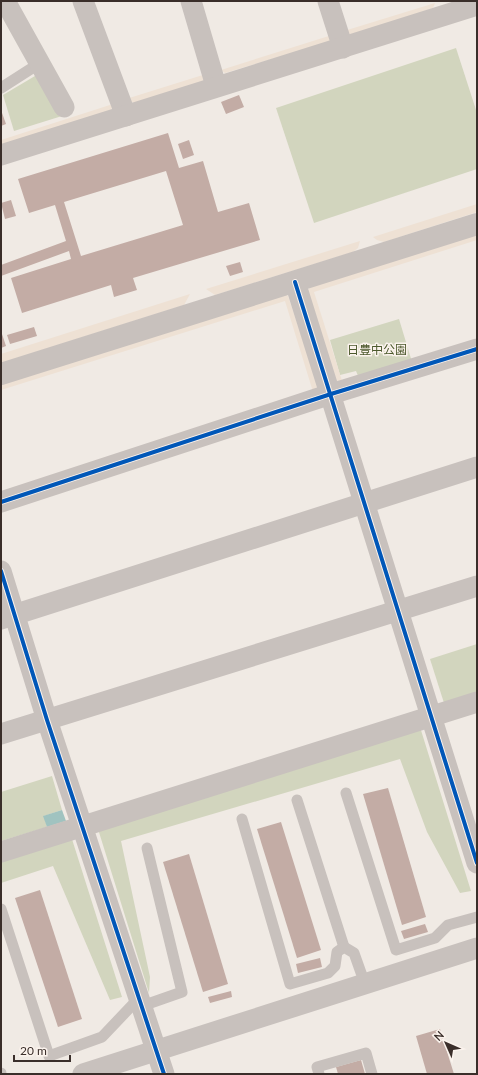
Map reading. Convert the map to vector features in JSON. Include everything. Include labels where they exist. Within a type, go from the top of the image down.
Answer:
[{"type":"street","points":[[5,1],[64,107]]},
{"type":"street","points":[[83,1],[126,116]]},
{"type":"street","points":[[191,1],[216,86]]},
{"type":"street","points":[[328,1],[343,48]]},
{"type":"street","points":[[1,155],[216,86],[343,48],[447,8],[477,5]]},
{"type":"street","points":[[1,374],[477,224]]},
{"type":"street","points":[[294,282],[331,394],[363,503],[477,863]]},
{"type":"street","points":[[1,502],[331,394],[477,349]]},
{"type":"street","points":[[8,617],[477,467]]},
{"type":"street","points":[[1,571],[8,617],[47,720],[164,1074]]},
{"type":"street","points":[[1,734],[398,612],[477,586]]},
{"type":"street","points":[[1,852],[477,702]]},
{"type":"street","points":[[83,1074],[477,948]]},
{"type":"lane","points":[[1,88],[40,63]]},
{"type":"lane","points":[[346,793],[396,950],[435,938],[448,925],[477,917]]},
{"type":"lane","points":[[297,800],[344,946],[354,953],[365,984]]},
{"type":"lane","points":[[242,819],[290,984],[328,973],[335,966],[337,952],[344,946]]},
{"type":"lane","points":[[1,909],[48,1056],[102,1037],[141,1002],[182,992],[147,848]]},
{"type":"lane","points":[[319,1074],[317,1067],[366,1053],[372,1074]]},
{"type":"green space","points":[[456,48],[477,113],[477,169],[314,223],[276,108]]},
{"type":"green space","points":[[40,73],[62,116],[14,131],[3,95]]},
{"type":"green space","name":"日豊中公園","points":[[399,319],[412,362],[359,378],[356,371],[340,375],[330,340]]},
{"type":"green space","points":[[477,644],[477,693],[444,703],[430,659]]},
{"type":"green space","points":[[420,727],[471,891],[460,893],[427,832],[400,759],[121,841],[150,977],[149,993],[98,829]]},
{"type":"green space","points":[[52,776],[62,810],[44,816],[47,827],[1,841],[1,792]]},
{"type":"green space","points":[[71,836],[122,997],[110,1000],[53,866],[1,883],[1,858]]},
{"type":"shaded area","points":[[435,3],[433,8],[352,36],[344,31]]},
{"type":"shaded area","points":[[332,35],[329,42],[225,73],[221,70]]},
{"type":"shaded area","points":[[206,74],[204,82],[134,103],[126,99]]},
{"type":"shaded area","points":[[113,104],[111,111],[1,147],[1,140]]},
{"type":"shaded area","points":[[477,204],[477,212],[384,242],[373,237]]},
{"type":"shaded area","points":[[477,233],[477,240],[314,292],[343,384],[337,383],[308,290],[312,285]]},
{"type":"shaded area","points":[[360,241],[358,248],[353,252],[215,295],[206,289]]},
{"type":"shaded area","points":[[190,294],[184,305],[1,363],[1,354]]},
{"type":"shaded area","points":[[286,294],[288,296],[318,385],[314,395],[285,301],[1,390],[1,383]]},
{"type":"water","points":[[62,810],[66,821],[47,827],[43,816]]},
{"type":"building","points":[[239,95],[244,107],[226,114],[221,102]]},
{"type":"building","points":[[1,110],[6,124],[1,126]]},
{"type":"building","points":[[168,133],[179,168],[203,161],[218,212],[249,203],[260,240],[133,278],[137,290],[114,297],[111,285],[22,313],[11,278],[71,259],[69,251],[1,276],[1,265],[66,241],[55,205],[29,213],[18,179]],"holes":[[[166,171],[183,225],[81,256],[64,202]]]},
{"type":"building","points":[[189,140],[194,155],[183,159],[178,144]]},
{"type":"building","points":[[11,200],[16,216],[5,219],[1,203]]},
{"type":"building","points":[[240,262],[243,272],[230,276],[226,266]]},
{"type":"building","points":[[34,327],[37,336],[10,344],[7,335]]},
{"type":"building","points":[[1,331],[6,346],[1,348]]},
{"type":"building","points":[[388,788],[426,917],[402,925],[363,794]]},
{"type":"building","points":[[281,822],[321,950],[297,958],[257,829]]},
{"type":"building","points":[[189,854],[228,984],[203,992],[163,862]]},
{"type":"building","points":[[40,890],[82,1019],[58,1027],[15,898]]},
{"type":"building","points":[[425,924],[428,932],[404,939],[401,931]]},
{"type":"building","points":[[320,958],[322,967],[298,973],[296,964]]},
{"type":"building","points":[[231,991],[232,997],[210,1003],[208,997]]},
{"type":"building","points":[[440,1029],[454,1074],[427,1074],[416,1036]]},
{"type":"building","points":[[361,1060],[365,1074],[338,1074],[336,1067]]},
{"type":"cycle path","points":[[295,282],[477,863]]},
{"type":"cycle path","points":[[1,502],[331,394],[477,349]]},
{"type":"cycle path","points":[[1,571],[47,720],[164,1074]]}]
